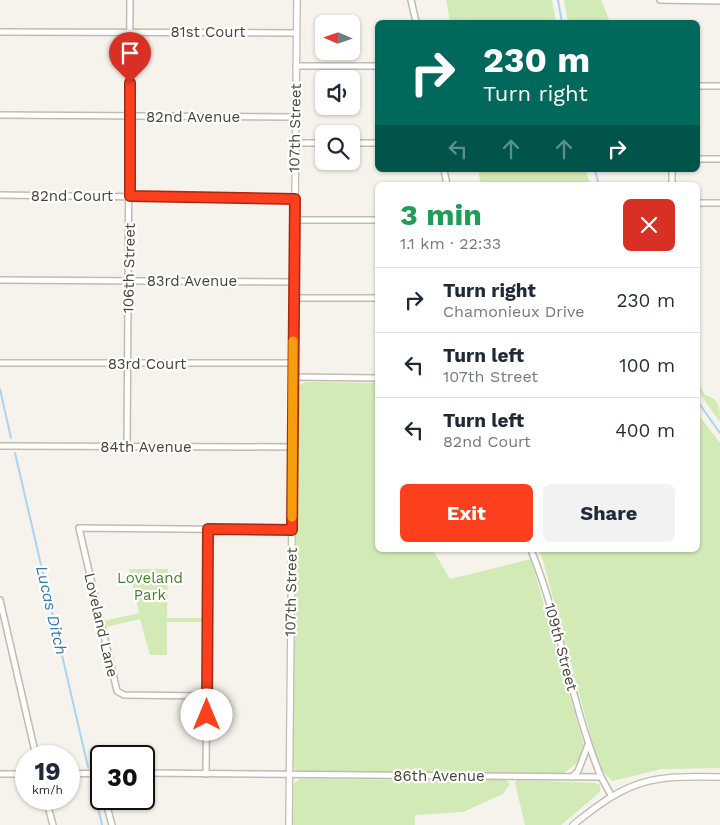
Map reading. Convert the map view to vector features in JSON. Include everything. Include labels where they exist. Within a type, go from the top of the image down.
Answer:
[{"type":"street","name":"106th Street","points":[[127,447],[130,0]]},
{"type":"street","name":"107th Street","points":[[289,825],[296,0]]},
{"type":"street","points":[[411,0],[416,20]]},
{"type":"street","points":[[660,0],[720,1]]},
{"type":"street","name":"81st Court","points":[[0,32],[296,33]]},
{"type":"street","points":[[296,66],[375,66]]},
{"type":"street","points":[[700,86],[720,86]]},
{"type":"street","name":"82nd Avenue","points":[[0,115],[295,117]]},
{"type":"street","points":[[295,143],[315,143]]},
{"type":"street","points":[[360,143],[375,144]]},
{"type":"street","points":[[700,159],[720,159]]},
{"type":"street","name":"82nd Court","points":[[0,195],[295,199]]},
{"type":"street","points":[[700,203],[720,203]]},
{"type":"street","points":[[294,220],[375,220]]},
{"type":"street","name":"83rd Avenue","points":[[0,280],[294,282]]},
{"type":"street","points":[[294,298],[375,298]]},
{"type":"street","name":"83rd Court","points":[[1,363],[293,363]]},
{"type":"street","points":[[293,377],[375,378]]},
{"type":"street","name":"84th Avenue","points":[[0,446],[292,447]]},
{"type":"street","name":"Loveland Lane","points":[[207,696],[124,695],[117,691],[79,528],[208,529]]},
{"type":"street","points":[[206,774],[208,529],[292,530]]},
{"type":"street","name":"109th Street","points":[[532,552],[543,579],[588,745],[601,777]]},
{"type":"street","points":[[0,600],[33,745]]},
{"type":"street","points":[[572,777],[578,771],[588,745]]},
{"type":"street","points":[[0,774],[15,774]]},
{"type":"street","name":"86th Avenue","points":[[155,774],[601,777]]},
{"type":"street","points":[[601,777],[612,795]]},
{"type":"street","points":[[573,825],[612,795],[655,778],[720,777]]},
{"type":"street","points":[[49,810],[53,825]]},
{"type":"street","points":[[108,810],[112,825]]},
{"type":"green space","points":[[446,0],[552,0],[556,20],[450,20]]},
{"type":"green space","points":[[564,0],[601,0],[609,20],[568,20]]},
{"type":"green space","points":[[478,172],[587,172],[589,182],[480,182]]},
{"type":"green space","points":[[306,382],[375,383],[375,552],[434,552],[450,579],[531,559],[584,746],[577,763],[564,773],[299,773],[293,767],[298,386]]},
{"type":"green space","points":[[700,386],[705,395],[714,399],[718,405],[720,422],[700,394]]},
{"type":"green space","points":[[700,417],[720,443],[720,768],[662,769],[612,781],[599,767],[539,552],[700,552]]},
{"type":"green space","name":"Loveland Park","points":[[129,569],[168,569],[167,618],[204,618],[204,622],[167,622],[167,655],[150,655],[140,619],[106,627],[104,621],[139,613]]},
{"type":"green space","points":[[300,779],[506,780],[510,784],[503,794],[463,812],[415,815],[415,825],[293,825],[294,784]]},
{"type":"green space","points":[[517,780],[595,783],[600,785],[600,792],[561,825],[525,825],[515,783]]},
{"type":"waterway","points":[[558,0],[562,20]]},
{"type":"waterway","points":[[596,172],[598,182]]},
{"type":"waterway","name":"Lucas Ditch","points":[[0,389],[11,438]]},
{"type":"waterway","points":[[700,405],[720,433]]},
{"type":"waterway","name":"Lucas Ditch","points":[[15,453],[88,767]]},
{"type":"waterway","name":"Lucas Ditch","points":[[99,810],[102,825]]},
{"type":"slow traffic","points":[[292,517],[293,341]]},
{"type":"route","points":[[130,83],[130,196],[295,199],[292,530],[208,529],[207,715]]}]
